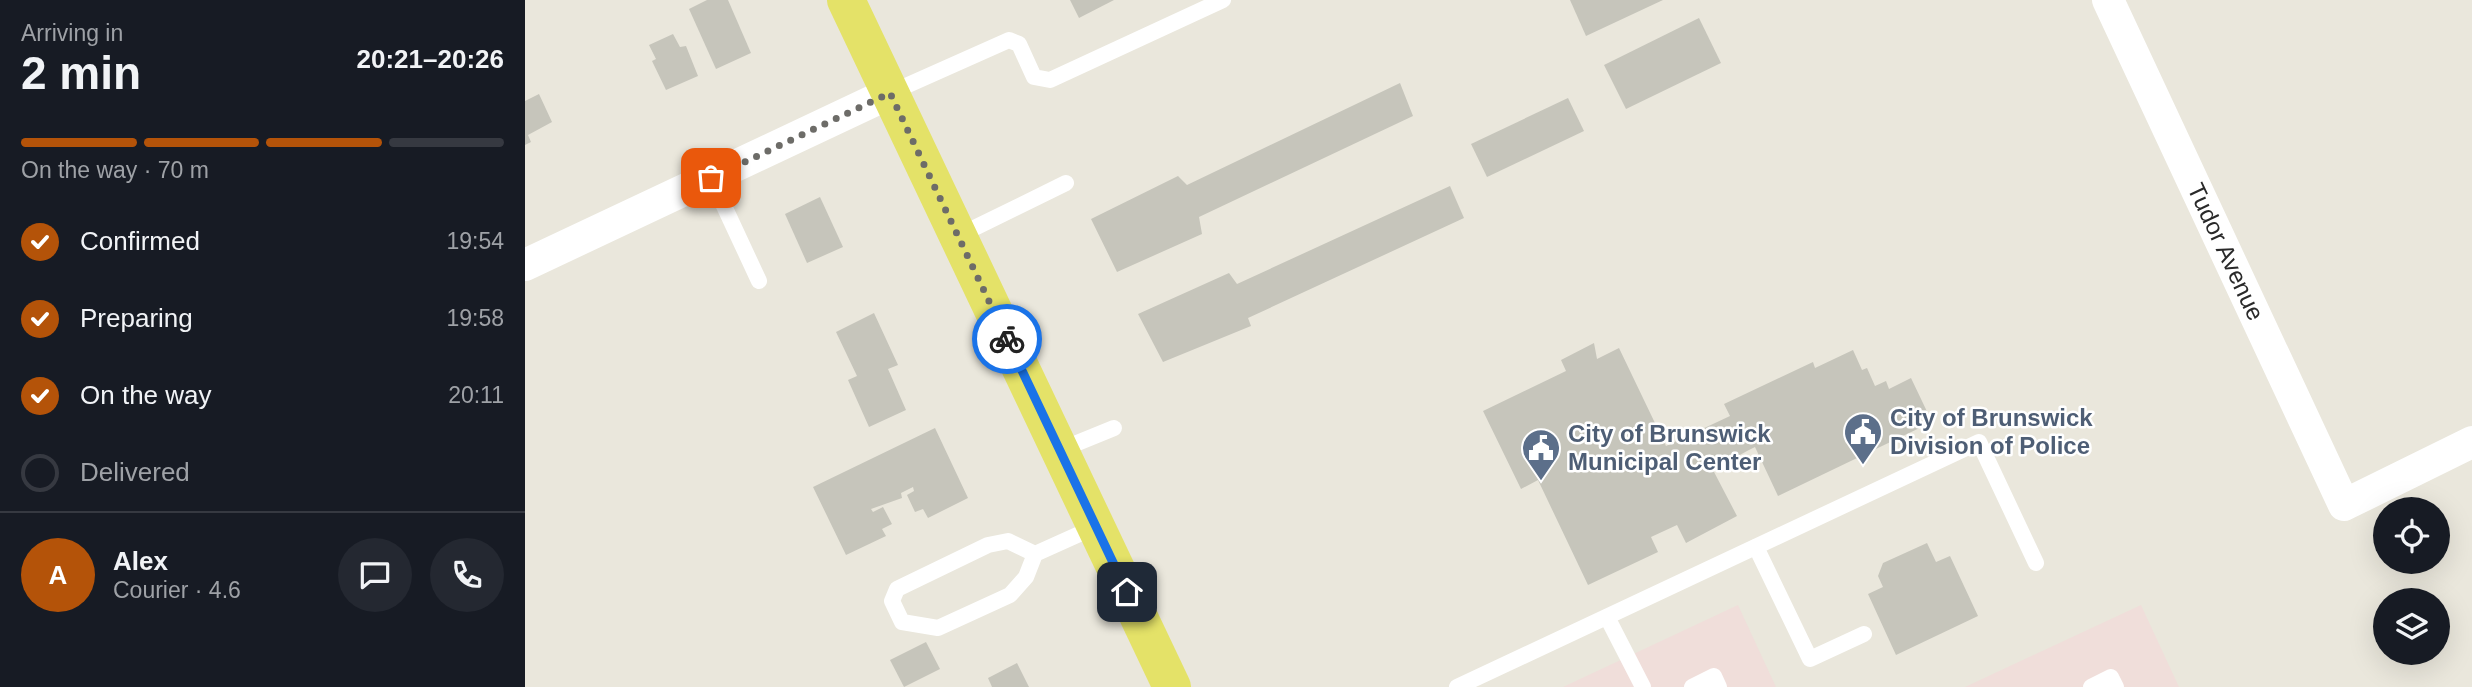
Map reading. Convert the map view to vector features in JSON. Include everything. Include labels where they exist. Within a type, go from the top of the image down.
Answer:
[{"type":"main road","points":[[846,0],[1172,687]]},
{"type":"street","name":"Tudor Avenue","points":[[2108,0],[2344,505],[2472,442]]},
{"type":"street","points":[[525,265],[890,93]]},
{"type":"lane","points":[[890,93],[1009,40],[1019,44],[1034,77],[1050,80],[1223,0]]},
{"type":"lane","points":[[711,178],[759,281]]},
{"type":"lane","points":[[958,236],[1066,183]]},
{"type":"lane","points":[[1060,450],[1114,428]]},
{"type":"lane","points":[[1457,687],[1979,442],[2036,563]]},
{"type":"lane","points":[[1035,554],[1008,541],[988,545],[897,589],[892,601],[902,622],[938,628],[1010,595],[1026,577],[1035,554],[1095,527]]},
{"type":"lane","points":[[1756,547],[1810,659],[1864,634]]},
{"type":"lane","points":[[1607,617],[1643,687]]},
{"type":"lane","points":[[1692,687],[1714,676],[1719,687]]},
{"type":"lane","points":[[2091,687],[2111,677],[2116,687]]},
{"type":"shaded area","points":[[1738,605],[1776,687],[1563,687]]},
{"type":"shaded area","points":[[2141,605],[2179,687],[1965,687]]},
{"type":"building","points":[[707,0],[728,0],[751,53],[716,69],[689,9]]},
{"type":"building","points":[[1070,0],[1114,0],[1079,18]]},
{"type":"building","points":[[1570,0],[1663,0],[1586,36]]},
{"type":"building","points":[[1699,18],[1721,63],[1626,109],[1604,65]]},
{"type":"building","points":[[673,34],[680,47],[686,46],[698,76],[666,90],[652,61],[656,59],[649,45]]},
{"type":"building","points":[[1400,83],[1413,116],[1199,217],[1202,234],[1117,272],[1091,219],[1178,176],[1187,185]]},
{"type":"building","points":[[539,94],[552,122],[528,135],[531,142],[525,145],[525,101]]},
{"type":"building","points":[[1568,98],[1584,131],[1487,177],[1471,144]]},
{"type":"building","points":[[1450,186],[1464,218],[1248,318],[1251,326],[1163,362],[1138,314],[1229,273],[1237,284]]},
{"type":"building","points":[[820,197],[843,247],[807,263],[785,214]]},
{"type":"building","points":[[874,313],[898,365],[888,369],[906,410],[869,427],[848,380],[857,376],[836,332]]},
{"type":"building","points":[[1594,343],[1597,359],[1619,348],[1666,446],[1730,416],[1724,404],[1813,362],[1815,368],[1853,350],[1862,370],[1867,368],[1875,386],[1886,381],[1889,389],[1911,378],[1932,422],[1778,496],[1755,447],[1713,470],[1737,516],[1686,543],[1677,525],[1651,537],[1658,552],[1588,585],[1538,480],[1521,489],[1483,411],[1566,371],[1561,360]]},
{"type":"building","points":[[935,428],[968,498],[928,518],[923,509],[915,512],[907,495],[914,491],[913,487],[901,493],[902,498],[871,509],[873,512],[883,507],[892,524],[882,529],[886,536],[846,555],[813,487]]},
{"type":"building","points":[[1927,543],[1936,562],[1950,556],[1978,616],[1896,655],[1868,594],[1883,587],[1878,576],[1883,563]]},
{"type":"building","points":[[926,642],[940,669],[904,687],[890,660]]},
{"type":"building","points":[[1017,663],[1029,687],[992,687],[988,678]]},
{"type":"way so far","points":[[711,178],[890,93],[1007,339]]},
{"type":"place","name":"City of Brunswick Division of Police","points":[[1863,466]]},
{"type":"place","name":"City of Brunswick Municipal Center","points":[[1541,482]]},
{"type":"route","points":[[1007,339],[1127,592]]}]
